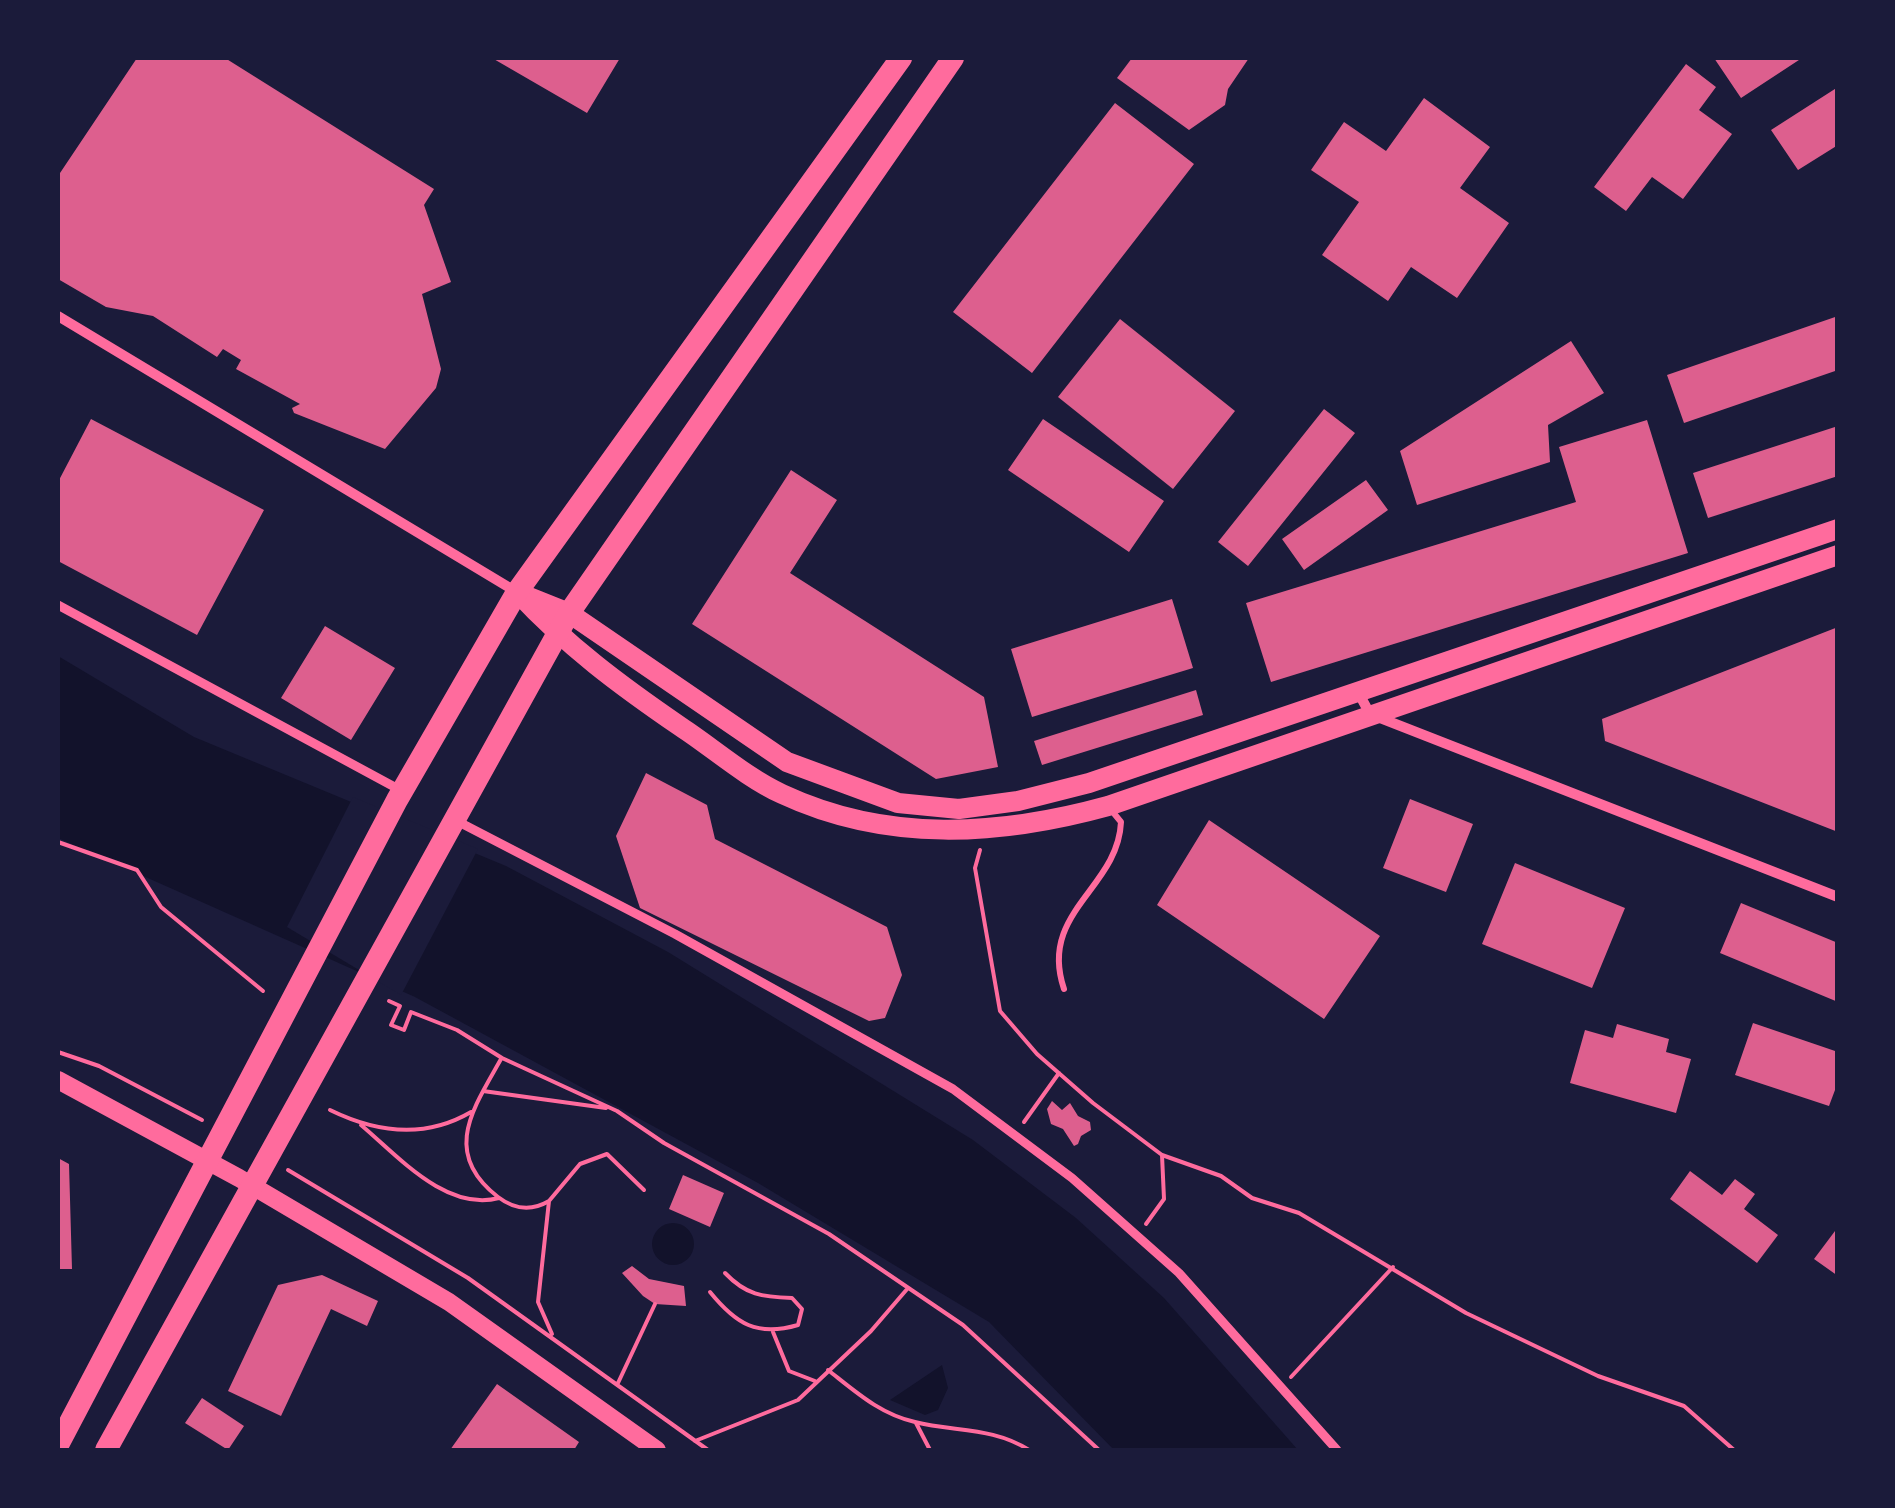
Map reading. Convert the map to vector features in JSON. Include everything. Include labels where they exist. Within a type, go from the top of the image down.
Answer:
[{"type":"main road","points":[[58,1445],[400,796],[517,592],[901,58]]},
{"type":"main road","points":[[106,1450],[556,634],[953,58]]},
{"type":"main road","points":[[517,592],[569,613],[788,762],[898,803],[959,809],[1018,801],[1089,783],[1838,529]]},
{"type":"main road","points":[[517,592],[556,634],[609,678],[779,793],[842,817],[910,830],[984,831],[1053,821],[1108,806],[1838,554]]},
{"type":"street","points":[[58,316],[517,592]]},
{"type":"street","points":[[58,605],[400,796]]},
{"type":"street","points":[[1358,692],[1370,714],[1838,897]]},
{"type":"street","points":[[452,825],[675,934],[953,1089],[1072,1178],[1179,1273],[1338,1450]]},
{"type":"street","points":[[58,1080],[239,1178],[449,1302],[656,1450]]},
{"type":"lane","points":[[1064,989],[1056,965],[1060,936],[1120,846],[1121,822],[1108,806]]},
{"type":"path","points":[[984,831],[976,868],[1000,1011],[1059,1073],[1162,1155],[1221,1176],[1252,1198],[1299,1213],[1466,1313],[1598,1376],[1684,1406],[1734,1450]]},
{"type":"path","points":[[58,842],[137,870],[160,907],[263,991]]},
{"type":"path","points":[[389,1001],[400,1006],[391,1025],[404,1030],[411,1012],[457,1030],[502,1058],[616,1110],[664,1142],[829,1234],[963,1324],[1099,1450]]},
{"type":"path","points":[[58,1052],[98,1066],[208,1123]]},
{"type":"path","points":[[502,1058],[471,1112],[464,1152],[476,1177],[514,1207],[536,1208],[549,1201],[580,1164],[608,1154],[644,1190]]},
{"type":"path","points":[[1020,1128],[1059,1073]]},
{"type":"path","points":[[483,1091],[616,1110]]},
{"type":"path","points":[[330,1110],[361,1126],[452,1194],[480,1203],[499,1198]]},
{"type":"path","points":[[361,1126],[388,1133],[453,1122],[471,1112]]},
{"type":"path","points":[[1143,1227],[1164,1199],[1162,1155]]},
{"type":"path","points":[[286,1168],[404,1238],[618,1383],[708,1450]]},
{"type":"path","points":[[549,1201],[538,1302],[554,1339]]},
{"type":"path","points":[[1303,1365],[1393,1267]]},
{"type":"path","points":[[710,1292],[749,1326],[773,1332],[798,1325],[802,1309],[792,1298],[759,1297],[739,1288],[725,1273]]},
{"type":"path","points":[[695,1440],[798,1400],[871,1331],[908,1288]]},
{"type":"path","points":[[618,1383],[655,1304]]},
{"type":"path","points":[[773,1332],[789,1371],[818,1382]]},
{"type":"path","points":[[828,1370],[881,1411],[916,1422],[1002,1435],[1028,1450]]},
{"type":"path","points":[[916,1422],[930,1450]]},
{"type":"shaded area","points":[[58,656],[194,737],[506,866],[668,952],[973,1140],[1076,1218],[1164,1298],[1298,1450],[1114,1450],[989,1322],[758,1183],[415,997],[58,838]]},
{"type":"shaded area","points":[[673,1223],[688,1229],[694,1244],[688,1259],[673,1265],[658,1259],[652,1244],[658,1229]]},
{"type":"shaded area","points":[[942,1365],[948,1388],[938,1410],[925,1415],[890,1400]]},
{"type":"pier","points":[[353,797],[478,849],[401,995],[287,927]]},
{"type":"building","points":[[137,58],[225,58],[434,189],[424,205],[451,282],[422,294],[441,369],[436,388],[385,449],[294,413],[292,408],[300,404],[236,369],[241,360],[223,349],[217,357],[153,316],[106,307],[58,279],[58,176]]},
{"type":"building","points":[[492,58],[620,58],[587,113]]},
{"type":"building","points":[[1132,58],[1249,58],[1228,89],[1225,105],[1189,130],[1117,78]]},
{"type":"building","points":[[1714,58],[1802,58],[1741,98]]},
{"type":"building","points":[[1686,64],[1716,87],[1699,110],[1732,134],[1683,199],[1652,177],[1626,211],[1594,187]]},
{"type":"building","points":[[1838,87],[1838,145],[1798,170],[1771,130]]},
{"type":"building","points":[[1424,98],[1490,147],[1460,188],[1509,223],[1457,298],[1411,267],[1388,301],[1322,255],[1359,202],[1311,170],[1344,122],[1386,151]]},
{"type":"building","points":[[1115,103],[1194,164],[1032,373],[953,312]]},
{"type":"building","points":[[1838,316],[1838,370],[1684,423],[1667,375]]},
{"type":"building","points":[[1120,319],[1235,411],[1173,489],[1058,397]]},
{"type":"building","points":[[1571,341],[1604,393],[1548,425],[1550,462],[1417,505],[1400,451]]},
{"type":"building","points":[[1324,409],[1355,433],[1248,566],[1218,542]]},
{"type":"building","points":[[91,419],[264,510],[197,635],[58,561],[58,482]]},
{"type":"building","points":[[1043,419],[1164,501],[1129,552],[1008,470]]},
{"type":"building","points":[[1647,420],[1688,553],[1271,682],[1246,603],[1576,502],[1559,447]]},
{"type":"building","points":[[1838,426],[1838,476],[1708,518],[1693,473]]},
{"type":"building","points":[[791,470],[837,500],[790,573],[984,697],[998,767],[936,779],[692,624]]},
{"type":"building","points":[[1366,480],[1388,510],[1304,570],[1282,539]]},
{"type":"building","points":[[1172,599],[1193,668],[1032,717],[1011,649]]},
{"type":"building","points":[[325,626],[395,668],[351,740],[281,698]]},
{"type":"building","points":[[1838,627],[1838,832],[1605,741],[1602,719]]},
{"type":"building","points":[[1196,690],[1203,715],[1042,765],[1034,741]]},
{"type":"building","points":[[646,773],[707,805],[715,839],[887,927],[902,975],[885,1018],[869,1021],[640,908],[616,836]]},
{"type":"building","points":[[1410,799],[1473,824],[1446,892],[1383,868]]},
{"type":"building","points":[[1209,820],[1380,936],[1324,1019],[1157,905]]},
{"type":"building","points":[[1515,863],[1625,908],[1592,988],[1482,944]]},
{"type":"building","points":[[1741,903],[1838,943],[1838,1002],[1720,953]]},
{"type":"building","points":[[1753,1023],[1838,1052],[1838,1082],[1829,1106],[1735,1075]]},
{"type":"building","points":[[1617,1024],[1669,1039],[1666,1052],[1691,1059],[1676,1113],[1570,1083],[1585,1030],[1613,1038]]},
{"type":"building","points":[[1052,1101],[1062,1110],[1070,1103],[1078,1116],[1090,1122],[1091,1130],[1081,1136],[1078,1144],[1074,1146],[1063,1129],[1051,1124],[1047,1109]]},
{"type":"building","points":[[58,1158],[69,1164],[72,1269],[58,1269]]},
{"type":"building","points":[[1690,1171],[1722,1195],[1735,1179],[1755,1194],[1744,1209],[1778,1235],[1757,1263],[1670,1199]]},
{"type":"building","points":[[683,1175],[724,1193],[710,1227],[669,1209]]},
{"type":"building","points":[[1835,1231],[1838,1233],[1838,1276],[1814,1259]]},
{"type":"building","points":[[632,1266],[649,1279],[684,1286],[686,1306],[655,1304],[643,1296],[622,1273]]},
{"type":"building","points":[[322,1275],[378,1301],[367,1326],[331,1309],[281,1416],[228,1391],[278,1285]]},
{"type":"building","points":[[497,1384],[579,1442],[574,1450],[450,1450]]},
{"type":"building","points":[[202,1398],[244,1426],[228,1450],[185,1423]]}]
